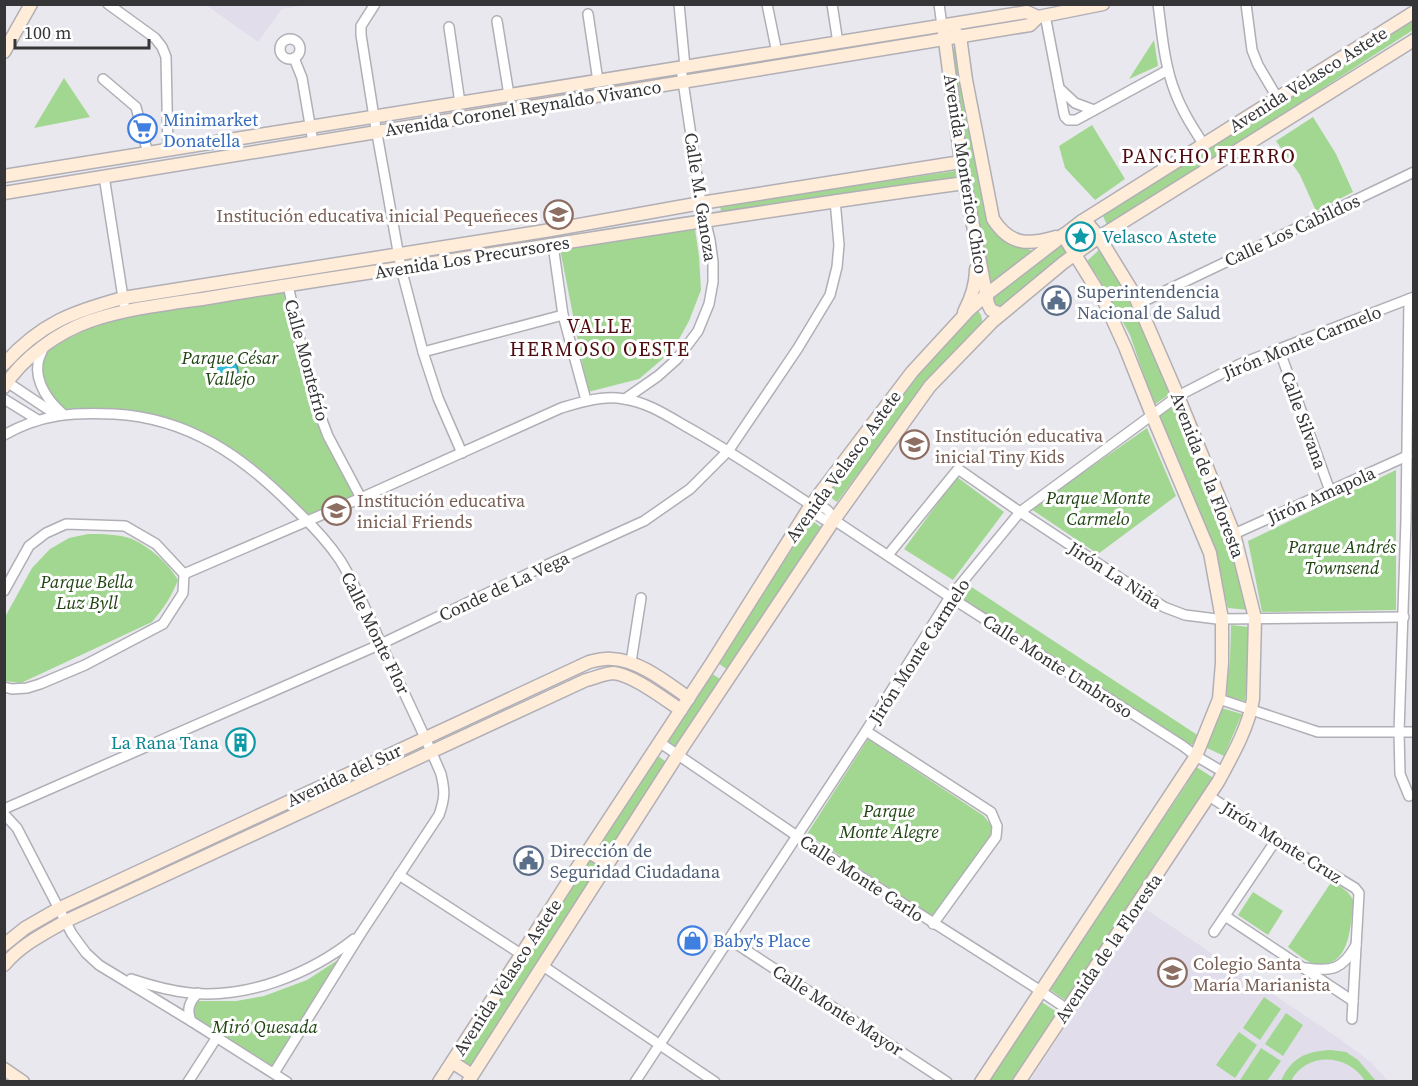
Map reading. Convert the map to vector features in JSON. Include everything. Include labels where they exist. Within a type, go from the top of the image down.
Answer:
[{"type":"street","points":[[4,52],[31,4]]},
{"type":"street","points":[[108,4],[155,38],[162,47],[166,57],[168,150]]},
{"type":"street","points":[[375,4],[361,26],[361,34],[398,255],[423,352],[438,398],[462,453]]},
{"type":"street","name":"Calle M. Ganoza","points":[[625,399],[658,376],[677,359],[698,331],[709,304],[713,282],[710,240],[701,203],[683,82],[680,4]]},
{"type":"street","points":[[767,4],[777,52]]},
{"type":"street","points":[[832,4],[838,43]]},
{"type":"street","name":"Avenida Monterico Chico","points":[[939,4],[961,162],[986,295],[989,307],[1001,314]]},
{"type":"street","name":"Avenida Coronel Reynaldo Vivanco","points":[[4,176],[838,43],[943,32],[960,36],[1030,25],[1042,16],[1102,4]]},
{"type":"street","points":[[1158,4],[1168,70],[1174,89],[1181,107],[1204,145]]},
{"type":"street","points":[[1246,4],[1252,50],[1278,99]]},
{"type":"street","name":"Avenida Coronel Reynaldo Vivanco","points":[[4,193],[683,82],[943,32],[1027,12],[1042,16]]},
{"type":"street","name":"Avenida Velasco Astete","points":[[439,1082],[812,505],[912,372],[986,295],[1082,221],[1413,12]]},
{"type":"street","points":[[588,14],[598,81]]},
{"type":"street","points":[[1042,16],[1064,114],[1068,120],[1076,120],[1168,70]]},
{"type":"street","points":[[497,21],[509,95]]},
{"type":"street","points":[[449,27],[460,103]]},
{"type":"street","name":"Avenida Monterico Chico","points":[[960,36],[966,80],[993,219],[1005,233],[1022,241],[1032,243],[1063,235]]},
{"type":"street","name":"Avenida Velasco Astete","points":[[470,1078],[730,676],[834,520],[930,386],[1001,314],[1099,237],[1413,40]]},
{"type":"street","points":[[294,58],[302,78],[313,142]]},
{"type":"street","points":[[103,79],[136,107],[148,153]]},
{"type":"street","points":[[1059,87],[1075,104],[1094,110]]},
{"type":"street","points":[[530,92],[532,106]]},
{"type":"street","name":"Avenida Los Precursores","points":[[4,364],[37,334],[55,322],[88,308],[123,298],[961,162]]},
{"type":"street","name":"Calle Los Cabildos","points":[[1138,304],[1413,172]]},
{"type":"street","points":[[104,176],[126,312]]},
{"type":"street","name":"Avenida Los Precursores","points":[[6,383],[45,345],[69,330],[90,321],[126,312],[835,200],[965,183]]},
{"type":"street","name":"Conde de La Vega","points":[[4,809],[381,644],[644,521],[690,489],[729,450],[798,348],[830,295],[840,245],[835,200]]},
{"type":"street","name":"Avenida de la Floresta","points":[[1019,1082],[1209,796],[1244,729],[1251,710],[1255,618],[1234,534],[1134,294],[1099,237],[1089,225],[1082,221]]},
{"type":"street","points":[[957,323],[975,287],[977,265],[974,231]]},
{"type":"street","name":"Avenida de la Floresta","points":[[981,1082],[1196,756],[1219,699],[1222,619],[1210,553],[1125,346],[1109,312],[1063,235]]},
{"type":"street","points":[[553,245],[563,315],[586,400]]},
{"type":"street","name":"Calle Montefrío","points":[[288,285],[315,402],[328,436],[361,498]]},
{"type":"street","points":[[1409,796],[1400,774],[1399,732],[1404,617],[1411,298]]},
{"type":"street","name":"Jirón Monte Carmelo","points":[[635,1082],[867,732],[950,597],[1020,512],[1178,396],[1240,364],[1411,298]]},
{"type":"street","points":[[423,352],[563,315]]},
{"type":"street","points":[[45,345],[38,365],[38,374],[45,395],[59,415]]},
{"type":"street","name":"Calle Silvana","points":[[1279,349],[1330,491]]},
{"type":"street","points":[[6,383],[59,415]]},
{"type":"street","points":[[638,389],[642,404]]},
{"type":"street","points":[[4,399],[38,420]]},
{"type":"street","name":"Calle Monte Umbroso","points":[[184,574],[561,408],[586,400],[625,399],[656,409],[729,450],[812,505],[818,504],[831,513],[834,520],[950,597],[1223,772]]},
{"type":"street","name":"Calle Monte Flor","points":[[4,435],[18,427],[59,415],[99,413],[129,415],[174,425],[205,438],[234,455],[262,476],[308,521],[339,559],[362,600],[432,751],[445,789],[444,801],[439,814],[361,933],[274,1073]]},
{"type":"street","name":"Jirón Amapola","points":[[1234,534],[1407,456]]},
{"type":"street","name":"Jirón La Niña","points":[[888,555],[958,469],[1164,608],[1185,615],[1222,619],[1404,617]]},
{"type":"street","points":[[4,591],[29,546],[46,533],[66,524],[125,526],[156,544],[184,574],[183,593],[163,624],[40,684],[27,688],[4,687]]},
{"type":"street","points":[[631,662],[641,598]]},
{"type":"street","name":"Avenida del Sur","points":[[4,945],[25,928],[58,909],[589,662],[614,658],[631,662],[689,698]]},
{"type":"street","points":[[711,664],[730,676]]},
{"type":"street","name":"Avenida del Sur","points":[[4,965],[19,950],[66,921],[586,680],[613,673],[635,681],[681,710]]},
{"type":"street","points":[[1219,699],[1318,732],[1413,732]]},
{"type":"street","points":[[867,732],[991,812],[998,826],[996,837],[933,924]]},
{"type":"street","name":"Calle Monte Carlo","points":[[659,742],[797,836],[1067,1009]]},
{"type":"street","name":"Jirón Monte Cruz","points":[[1209,796],[1355,888],[1360,900],[1357,943]]},
{"type":"street","points":[[4,814],[16,828],[58,909],[86,953],[99,965],[287,1082]]},
{"type":"street","points":[[213,837],[218,851]]},
{"type":"street","points":[[1214,932],[1276,840]]},
{"type":"street","points":[[588,851],[608,864]]},
{"type":"street","points":[[399,876],[522,954]]},
{"type":"street","points":[[1225,916],[1353,1001]]},
{"type":"street","name":"Calle Monte Flor","points":[[113,973],[141,983],[190,993],[227,992],[266,985],[307,969],[347,945],[361,933]]},
{"type":"street","name":"Calle Monte Mayor","points":[[729,939],[947,1082]]},
{"type":"street","points":[[1301,967],[1318,970],[1331,969],[1348,959],[1357,943]]},
{"type":"street","points":[[1352,1020],[1357,943]]},
{"type":"street","points":[[543,966],[715,1082]]},
{"type":"street","points":[[191,1021],[189,1007],[192,999],[198,993]]},
{"type":"street","points":[[188,1082],[217,1037]]},
{"type":"street","points":[[452,1062],[470,1078]]},
{"type":"street","points":[[4,1069],[23,1082]]},
{"type":"shaded area","points":[[206,5],[307,5],[282,9],[258,42]]},
{"type":"shaded area","name":"Colegio Santa María Marianista","points":[[1144,908],[1340,1039],[1372,1063],[1388,1081],[1029,1082]]},
{"type":"green space","points":[[1413,17],[1413,30],[1108,227],[1102,214]]},
{"type":"green space","points":[[1154,40],[1158,66],[1129,79]]},
{"type":"green space","points":[[951,47],[958,51],[985,203],[1020,246],[1033,251],[990,284],[948,51]]},
{"type":"green space","points":[[64,78],[90,117],[34,128]]},
{"type":"green space","points":[[1313,117],[1336,154],[1353,192],[1316,211],[1300,175],[1276,141]]},
{"type":"green space","points":[[1092,125],[1125,179],[1095,200],[1065,168],[1059,146]]},
{"type":"green space","points":[[955,171],[956,178],[721,212],[720,205]]},
{"type":"green space","points":[[695,229],[701,290],[689,321],[673,350],[639,379],[588,392],[560,249]]},
{"type":"green space","points":[[1062,244],[1068,252],[1066,257],[1000,308],[996,308],[992,301],[994,296]]},
{"type":"green space","points":[[1101,248],[1133,304],[1170,394],[1154,405],[1130,335],[1098,277],[1086,262]]},
{"type":"green space","name":"Parque César Vallejo","points":[[284,289],[304,377],[354,497],[309,516],[259,468],[208,435],[171,420],[132,411],[63,409],[55,403],[48,391],[42,373],[45,356],[54,345],[101,323],[187,303]]},
{"type":"green space","points":[[976,308],[983,324],[923,387],[837,502],[826,494],[913,377]]},
{"type":"green space","points":[[1175,406],[1229,537],[1249,610],[1228,608],[1214,550],[1158,416]]},
{"type":"green space","name":"Parque Monte Carmelo","points":[[1147,428],[1176,496],[1098,554],[1031,509]]},
{"type":"green space","name":"Parque Andrés Townsend","points":[[1396,470],[1396,610],[1262,612],[1248,541]]},
{"type":"green space","points":[[957,477],[1004,512],[953,580],[904,549]]},
{"type":"green space","points":[[811,520],[821,527],[728,670],[718,663]]},
{"type":"green space","name":"Parque Bella Luz Byll","points":[[88,534],[127,537],[152,551],[178,580],[170,597],[152,622],[21,683],[5,681],[5,617],[32,568],[50,549],[69,538]]},
{"type":"green space","points":[[970,586],[1199,736],[1197,744],[1188,745],[962,598]]},
{"type":"green space","points":[[1231,625],[1249,627],[1250,659],[1245,701],[1225,696],[1230,661]]},
{"type":"green space","points":[[711,673],[723,681],[675,751],[663,743]]},
{"type":"green space","points":[[1218,707],[1242,714],[1224,756],[1207,748]]},
{"type":"green space","name":"Parque Monte Alegre","points":[[868,739],[984,816],[992,827],[990,837],[933,917],[807,834]]},
{"type":"green space","points":[[658,756],[669,764],[607,857],[596,850]]},
{"type":"green space","points":[[1195,766],[1215,779],[1065,1000],[1049,989],[1186,785]]},
{"type":"green space","points":[[590,860],[601,868],[472,1069],[461,1061]]},
{"type":"green space","points":[[1332,881],[1353,899],[1350,930],[1345,948],[1334,961],[1321,965],[1315,964],[1288,947]]},
{"type":"green space","points":[[1253,892],[1283,911],[1268,935],[1238,915]]},
{"type":"green space","name":"Miró Quesada","points":[[347,954],[274,1067],[193,1016],[192,1009],[196,1001],[236,1001],[264,996],[307,980]]},
{"type":"green space","points":[[1264,997],[1281,1009],[1260,1040],[1243,1028]]},
{"type":"green space","points":[[1040,1001],[1057,1012],[1011,1081],[988,1082]]},
{"type":"green space","points":[[1286,1013],[1303,1025],[1283,1056],[1265,1044]]},
{"type":"green space","points":[[1239,1032],[1257,1045],[1235,1078],[1216,1065]]},
{"type":"green space","points":[[1261,1048],[1281,1061],[1267,1081],[1240,1080]]},
{"type":"green space","points":[[1331,1050],[1346,1052],[1358,1060],[1376,1081],[1365,1081],[1349,1065],[1328,1060],[1307,1065],[1298,1071],[1291,1081],[1281,1081],[1285,1073],[1300,1057]]},
{"type":"water","points":[[223,357],[234,361],[238,372],[234,383],[223,387],[212,383],[208,372],[212,361]]},
{"type":"place","name":"Minimarket Donatella","points":[[142,129]]},
{"type":"place","name":"Institución educativa inicial Pequeñeces","points":[[559,215]]},
{"type":"place","name":"Velasco Astete","points":[[1081,236]]},
{"type":"place","name":"Superintendencia Nacional de Salud","points":[[1056,301]]},
{"type":"place","name":"Institución educativa inicial Tiny Kids","points":[[914,445]]},
{"type":"place","name":"Institución educativa inicial Friends","points":[[336,510]]},
{"type":"place","name":"La Rana Tana","points":[[240,742]]},
{"type":"place","name":"Dirección de Seguridad Ciudadana","points":[[529,860]]},
{"type":"place","name":"Baby's Place","points":[[692,940]]},
{"type":"place","name":"Colegio Santa María Marianista","points":[[1172,973]]},
{"type":"district","name":"PANCHO FIERRO","points":[[1209,156]]},
{"type":"district","name":"VALLE HERMOSO OESTE","points":[[600,338]]}]
